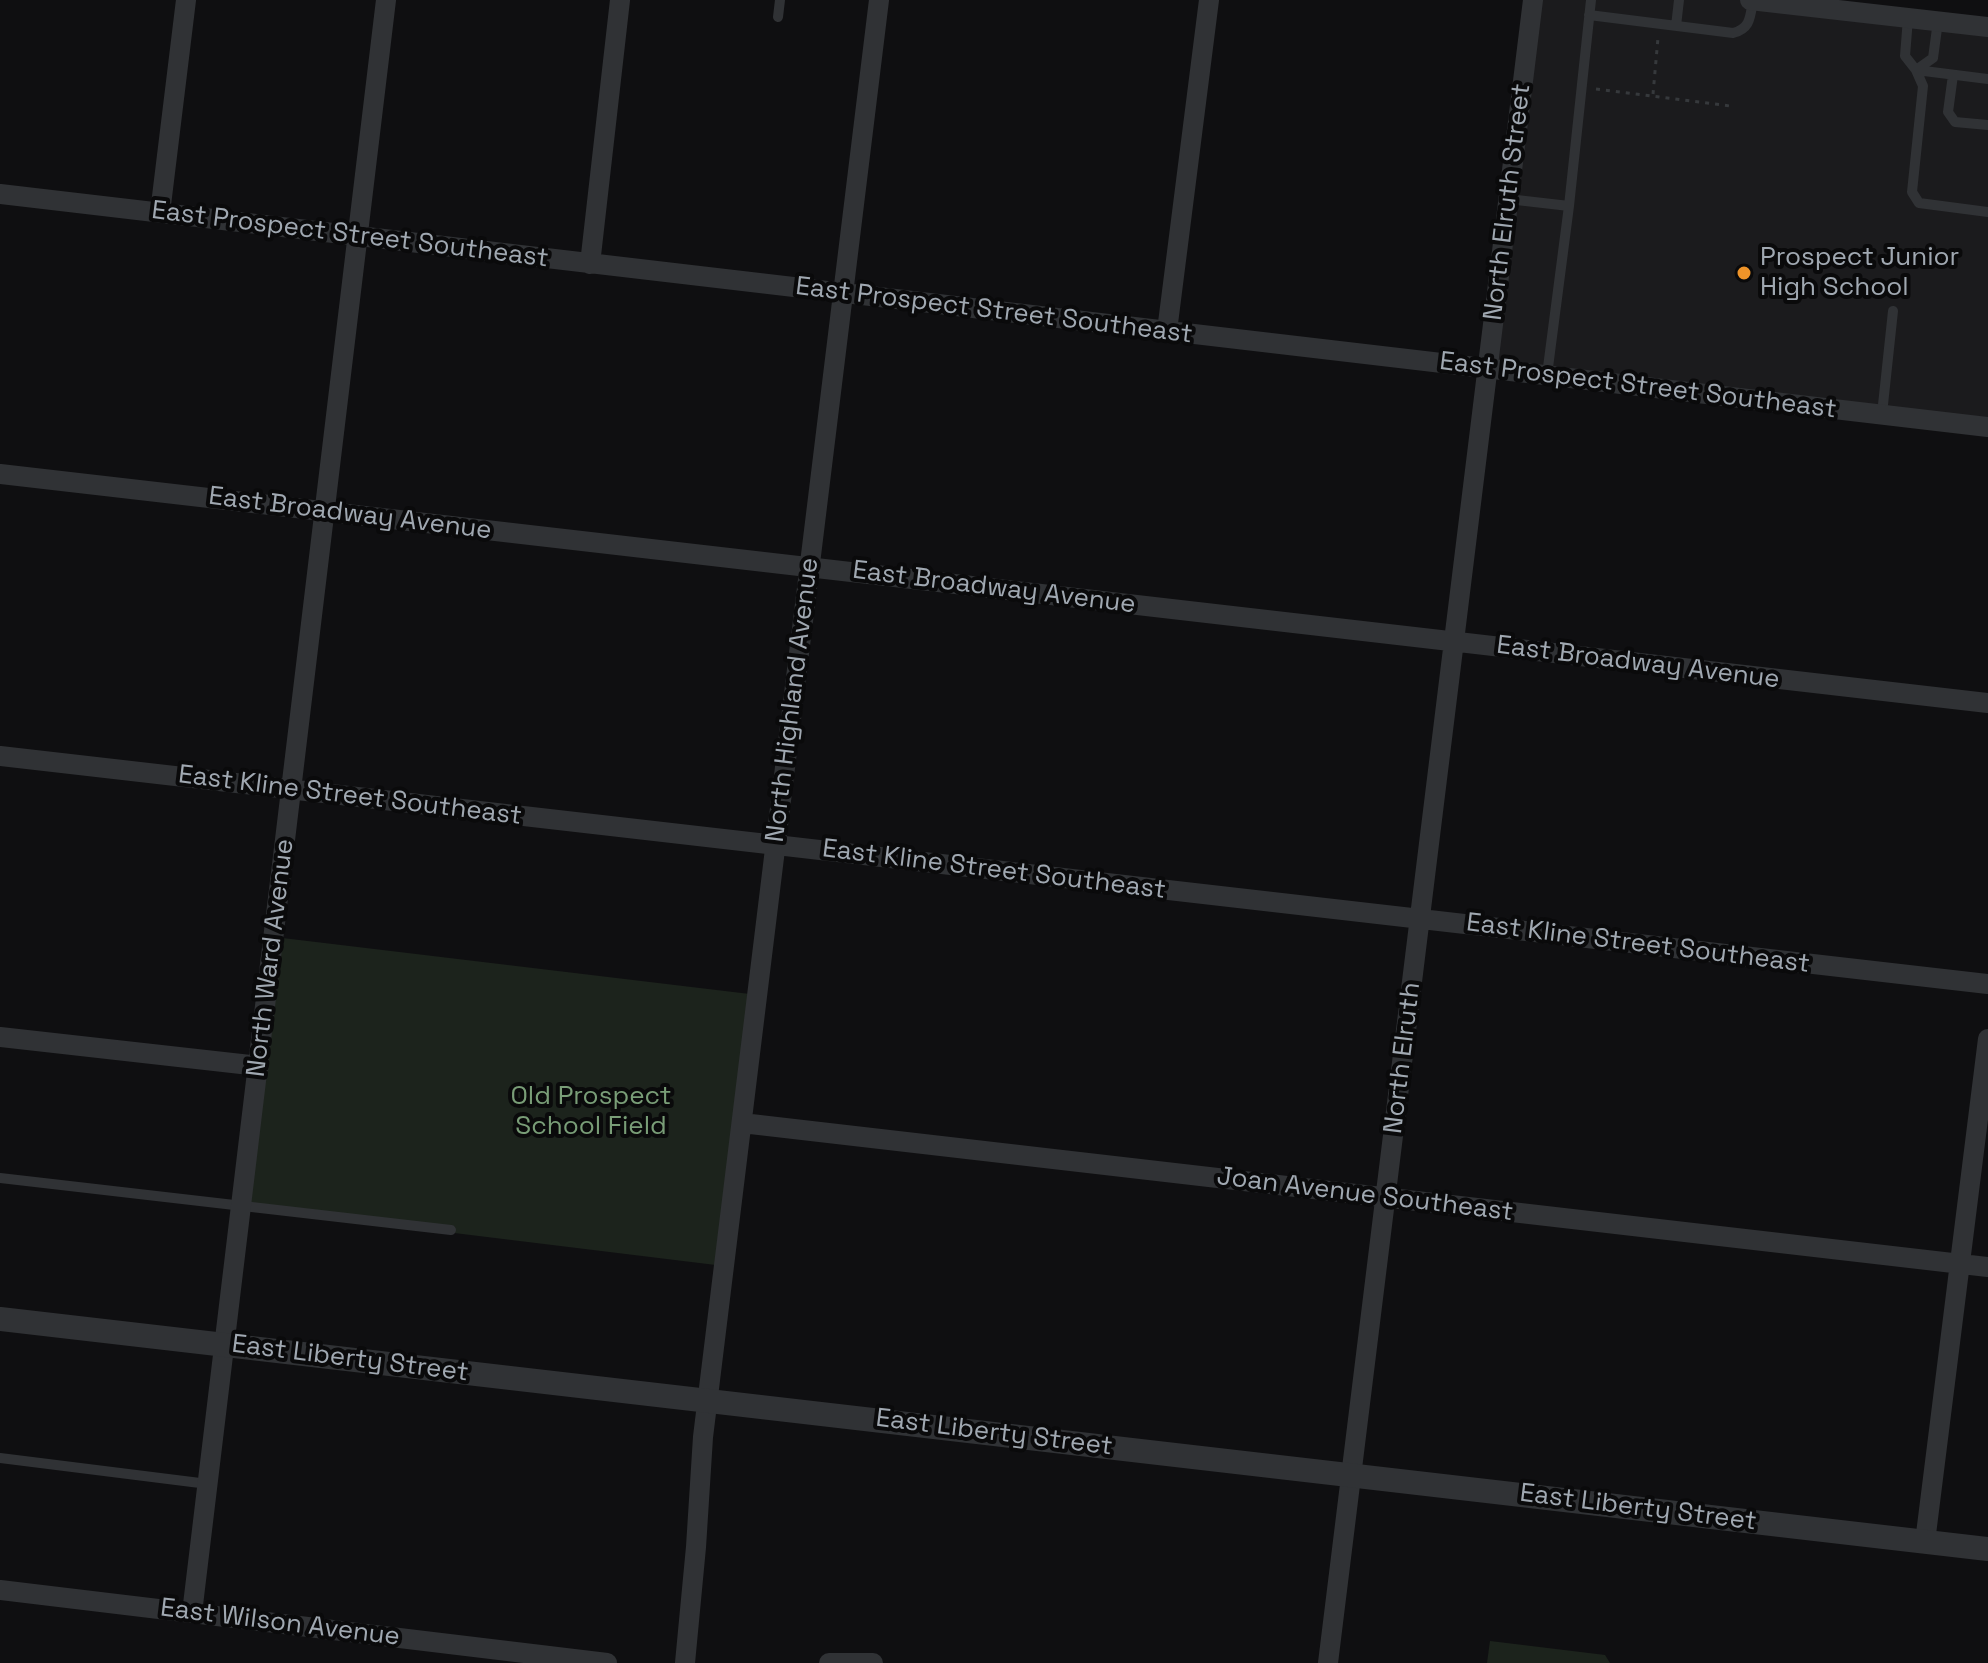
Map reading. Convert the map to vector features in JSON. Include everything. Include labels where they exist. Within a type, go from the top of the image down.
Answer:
[{"type":"street","points":[[160,213],[186,0]]},
{"type":"street","name":"North Ward Avenue","points":[[192,1613],[386,0]]},
{"type":"street","points":[[590,264],[620,0]]},
{"type":"street","name":"North Highland Avenue","points":[[685,1663],[708,1400],[879,0]]},
{"type":"street","points":[[1167,331],[1209,0]]},
{"type":"street","name":"North Elruth Street","points":[[1454,642],[1533,0]]},
{"type":"street","points":[[1751,0],[1988,27]]},
{"type":"street","name":"East Prospect Street Southeast","points":[[0,194],[1988,427]]},
{"type":"street","name":"East Broadway Avenue","points":[[0,474],[1988,703]]},
{"type":"street","name":"North Elruth","points":[[1328,1663],[1454,642]]},
{"type":"street","name":"East Kline Street Southeast","points":[[0,756],[1988,984]]},
{"type":"street","points":[[0,1037],[259,1066]]},
{"type":"street","points":[[1925,1542],[1988,1039]]},
{"type":"street","name":"Joan Avenue Southeast","points":[[742,1123],[1988,1267]]},
{"type":"street","name":"East Liberty Street","points":[[0,1319],[1988,1549]]},
{"type":"street","name":"East Wilson Avenue","points":[[0,1590],[607,1663]]},
{"type":"street","points":[[829,1663],[873,1663]]},
{"type":"lane","points":[[778,17],[780,0]]},
{"type":"lane","points":[[1547,375],[1591,0]]},
{"type":"lane","points":[[1676,26],[1679,0]]},
{"type":"lane","points":[[1589,15],[1733,33],[1749,24],[1751,0]]},
{"type":"lane","points":[[1908,18],[1905,56],[1923,86],[1912,192],[1919,203],[1988,212]]},
{"type":"lane","points":[[1916,70],[1933,58],[1938,21]]},
{"type":"lane","points":[[1916,70],[1988,79]]},
{"type":"lane","points":[[1953,75],[1948,112],[1955,122],[1988,125]]},
{"type":"lane","points":[[1508,199],[1569,206]]},
{"type":"lane","points":[[1882,414],[1893,311]]},
{"type":"lane","points":[[0,1178],[451,1230]]},
{"type":"lane","points":[[0,1458],[208,1484]]},
{"type":"path","points":[[1652,96],[1659,34]]},
{"type":"path","points":[[1596,89],[1730,106]]},
{"type":"shaded area","name":"Prospect Junior High School","points":[[1533,0],[1750,0],[1988,27],[1988,427],[1488,368]]},
{"type":"green space","name":"Old Prospect School Field","points":[[274,937],[758,995],[724,1266],[242,1207]]},
{"type":"green space","points":[[1490,1641],[1605,1655],[1610,1663],[1487,1663]]},
{"type":"place","name":"Prospect Junior High School","points":[[1744,273]]}]
